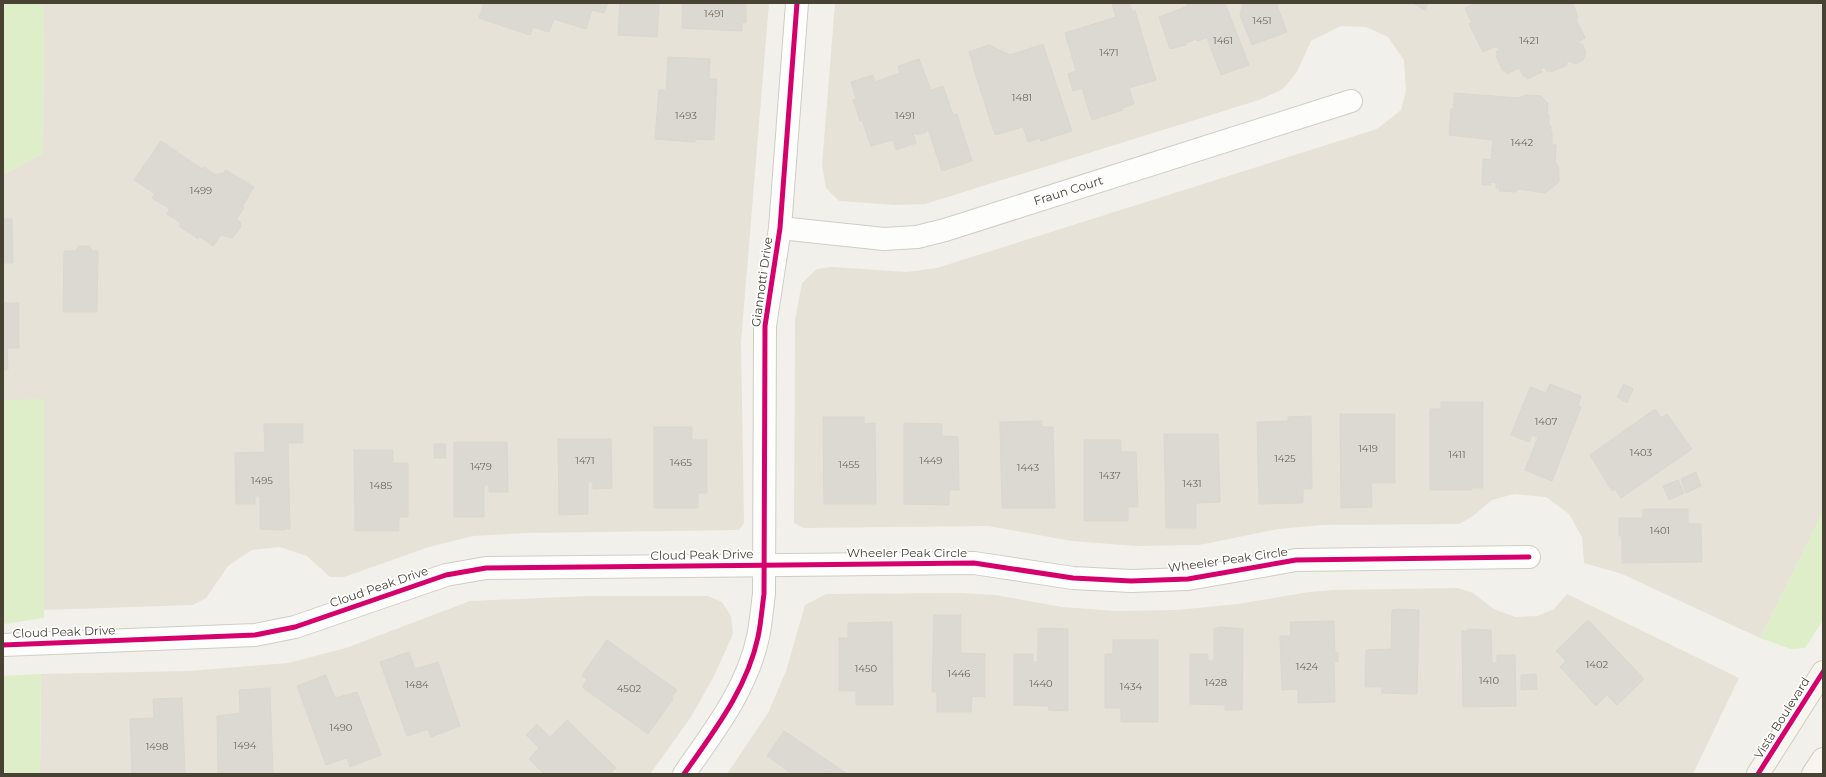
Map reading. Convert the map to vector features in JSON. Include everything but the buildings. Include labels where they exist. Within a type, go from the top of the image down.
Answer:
[{"type":"main road","name":"Vista Boulevard","points":[[1758,774],[1823,672]]},
{"type":"main road","points":[[1813,774],[1823,759]]},
{"type":"street","name":"Giannotti Drive","points":[[684,774],[727,712],[746,674],[758,637],[764,594],[765,326],[768,298],[780,228],[797,3]]},
{"type":"street","name":"Fraun Court","points":[[780,228],[884,239],[917,237],[953,228],[1351,101]]},
{"type":"street","name":"Wheeler Peak Circle","points":[[764,564],[974,563],[1073,578],[1131,581],[1188,578],[1309,560],[1529,557]]},
{"type":"street","name":"Cloud Peak Drive","points":[[3,645],[255,635],[295,628],[446,575],[486,568],[764,564]]},
{"type":"shaded area","points":[[44,3],[769,3],[741,342],[744,523],[739,530],[526,533],[473,536],[429,547],[344,577],[330,577],[307,556],[280,547],[252,550],[228,566],[206,598],[193,605],[44,610],[44,400],[3,400],[3,175],[43,153]]},
{"type":"shaded area","points":[[835,3],[1823,3],[1823,512],[1760,638],[1622,574],[1584,563],[1582,537],[1569,514],[1546,497],[1514,494],[1492,500],[1473,516],[1459,524],[1322,525],[1278,529],[1199,545],[1135,546],[1072,541],[988,526],[803,528],[794,523],[795,320],[802,283],[817,269],[832,267],[906,272],[937,268],[1377,129],[1401,110],[1406,91],[1404,60],[1388,37],[1366,27],[1341,26],[1311,41],[1297,72],[1283,89],[1259,100],[925,204],[896,205],[839,201],[826,188],[822,165]]},
{"type":"shaded area","points":[[1458,588],[1473,593],[1494,609],[1515,617],[1537,616],[1554,609],[1567,594],[1739,678],[1693,774],[727,774],[768,713],[786,671],[805,605],[826,594],[959,593],[995,595],[1062,607],[1116,611],[1177,610],[1238,604],[1309,592],[1333,590]]},
{"type":"shaded area","points":[[587,596],[708,596],[722,602],[731,616],[733,634],[714,676],[691,717],[650,774],[40,774],[41,674],[189,671],[288,663],[346,648],[470,601]]},
{"type":"green space","points":[[3,3],[44,3],[43,153],[3,175]]},
{"type":"green space","points":[[44,399],[44,618],[3,624],[3,400]]},
{"type":"green space","points":[[1823,512],[1823,620],[1805,648],[1791,649],[1760,638]]},
{"type":"green space","points":[[41,674],[40,774],[3,774],[3,676]]},
{"type":"cycle path","points":[[684,774],[718,725],[738,692],[753,656],[760,626],[764,594],[765,326],[780,228],[797,3]]},
{"type":"cycle path","points":[[3,645],[255,635],[295,627],[446,575],[486,568],[974,563],[1073,578],[1131,581],[1188,579],[1296,560],[1529,557]]},
{"type":"cycle path","points":[[1758,774],[1823,672]]}]
